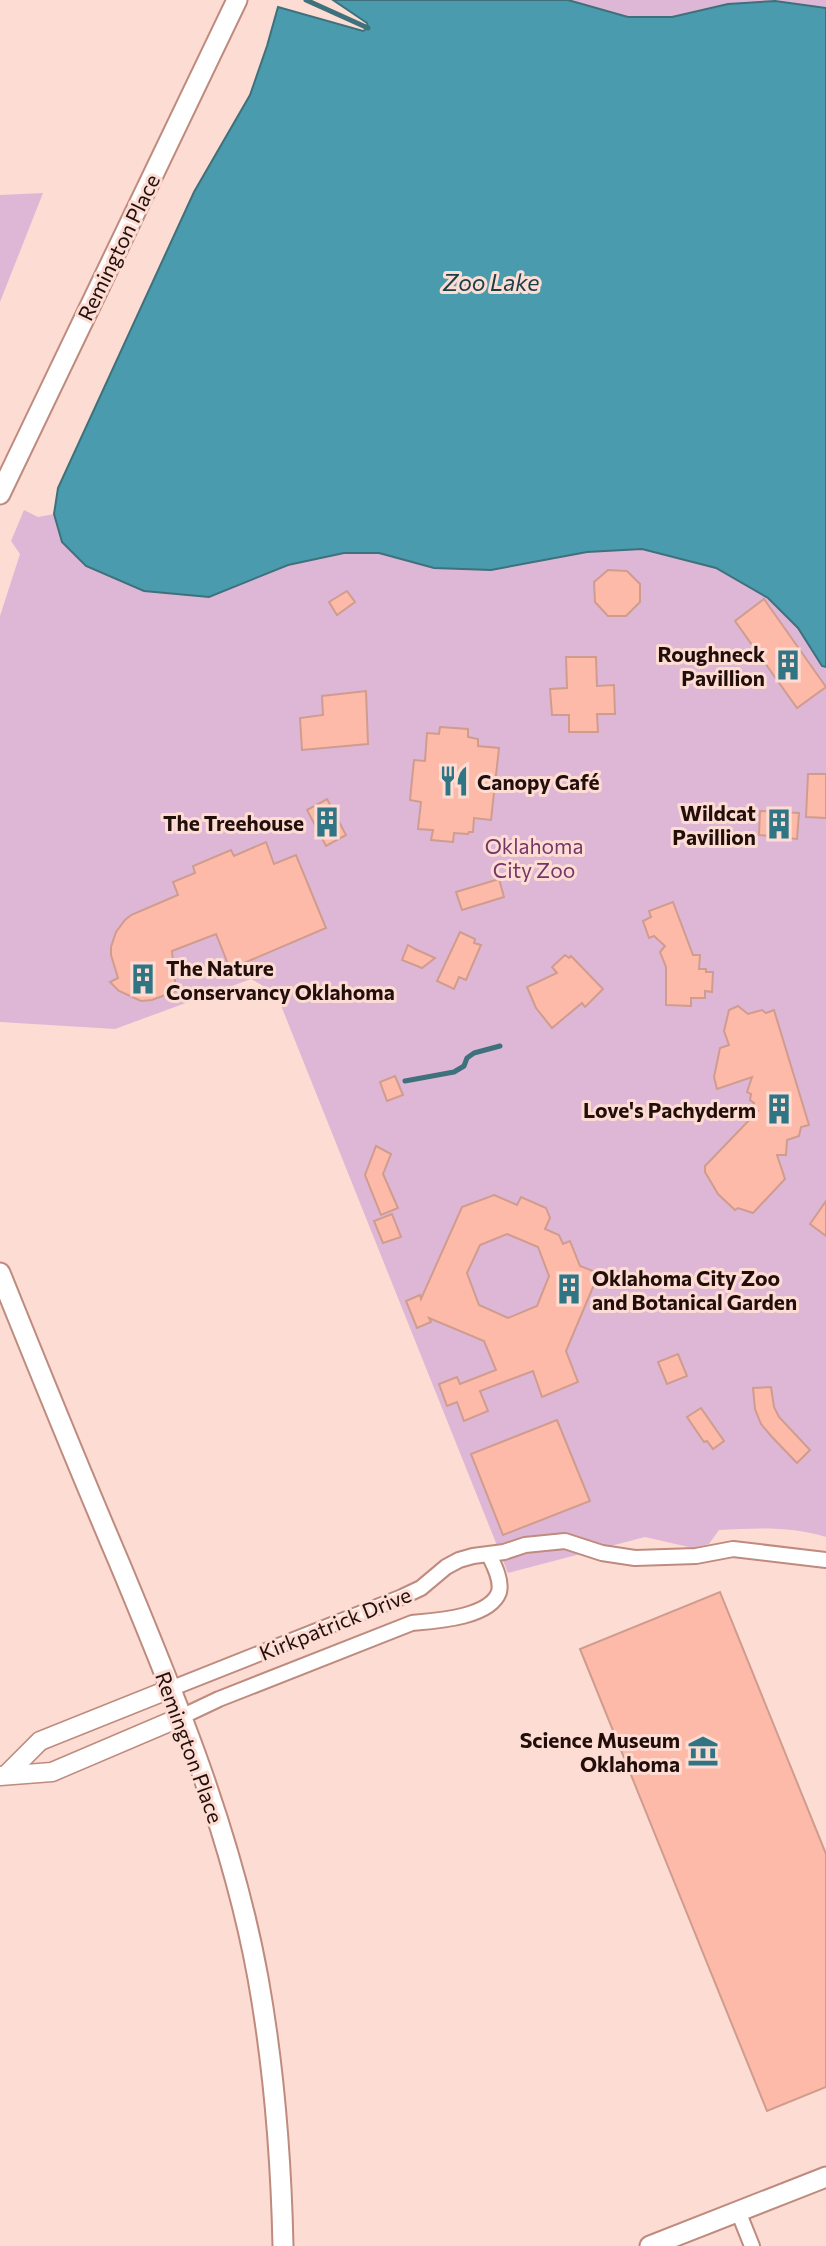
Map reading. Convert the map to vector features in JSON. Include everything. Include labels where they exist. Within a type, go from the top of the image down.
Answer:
[{"type":"main road","name":"Remington Place","points":[[0,494],[236,0]]},
{"type":"main road","name":"Remington Place","points":[[0,1273],[181,1717],[228,1854],[258,1976],[277,2110],[283,2246]]},
{"type":"main road","points":[[649,2246],[826,2176]]},
{"type":"street","points":[[489,1555],[525,1545],[565,1541],[602,1553],[635,1558],[696,1556],[733,1549],[826,1560]]},
{"type":"street","name":"Kirkpatrick Drive","points":[[170,1689],[402,1597],[421,1588],[459,1560],[489,1555],[496,1570],[499,1592],[491,1604],[474,1613],[446,1620],[412,1623],[219,1699],[181,1717]]},
{"type":"street","points":[[3,1775],[40,1741],[170,1689]]},
{"type":"street","points":[[3,1775],[52,1772],[181,1717]]},
{"type":"street","points":[[738,2211],[752,2246]]},
{"type":"green space","points":[[568,0],[826,0],[826,8],[775,1],[728,4],[672,17],[628,17]]},
{"type":"green space","points":[[43,193],[0,302],[0,195]]},
{"type":"green space","name":"Oklahoma City Zoo","points":[[24,510],[38,517],[54,514],[62,542],[86,566],[144,591],[209,597],[288,565],[344,553],[379,553],[434,568],[642,549],[716,568],[768,598],[798,628],[822,666],[826,667],[826,1537],[786,1529],[719,1530],[709,1544],[693,1548],[645,1537],[508,1573],[276,993],[251,979],[115,1029],[0,1022],[0,616],[20,554],[11,541]]},
{"type":"water","name":"Zoo Lake","points":[[333,0],[568,0],[628,17],[672,17],[728,4],[775,1],[826,8],[826,667],[822,666],[798,628],[768,598],[716,568],[642,549],[587,552],[491,570],[434,568],[379,553],[344,553],[288,565],[209,597],[144,591],[86,566],[62,542],[54,514],[58,488],[194,192],[250,95],[278,7],[363,31],[368,28],[367,23]]},
{"type":"building","points":[[608,570],[627,571],[640,584],[640,602],[626,616],[608,616],[595,602],[594,582]]},
{"type":"building","points":[[347,591],[355,602],[337,615],[329,602]]},
{"type":"building","name":"Roughneck Pavillion","points":[[764,599],[826,687],[797,708],[735,621]]},
{"type":"building","points":[[566,657],[596,657],[597,686],[614,685],[615,714],[597,714],[598,732],[569,732],[569,715],[552,715],[550,689],[567,688]]},
{"type":"building","points":[[366,691],[368,744],[302,750],[300,718],[323,715],[322,696]]},
{"type":"building","name":"Canopy Café","points":[[440,727],[468,729],[468,737],[478,739],[478,746],[499,748],[491,820],[474,818],[473,832],[454,833],[453,842],[431,840],[433,830],[418,829],[421,802],[410,800],[414,760],[425,761],[427,733],[439,734]]},
{"type":"building","points":[[808,774],[826,774],[826,818],[806,817]]},
{"type":"building","name":"The Treehouse","points":[[327,799],[346,835],[326,846],[307,810]]},
{"type":"building","name":"Wildcat Pavillion","points":[[760,811],[799,813],[797,839],[759,835]]},
{"type":"building","points":[[266,842],[274,864],[296,855],[326,928],[230,969],[216,934],[172,951],[176,991],[152,1000],[141,1001],[119,991],[110,982],[118,978],[111,947],[116,932],[125,920],[178,895],[173,882],[195,873],[193,866],[231,850],[234,856]]},
{"type":"building","points":[[499,879],[504,897],[462,910],[456,892]]},
{"type":"building","points":[[673,902],[693,955],[700,955],[699,969],[713,972],[712,992],[705,991],[705,998],[691,998],[691,1006],[666,1005],[666,967],[660,952],[665,946],[654,936],[649,938],[643,921],[651,917],[649,911]]},
{"type":"building","points":[[460,932],[481,945],[466,980],[459,977],[454,989],[437,981]]},
{"type":"building","points":[[408,945],[435,958],[422,968],[402,960]]},
{"type":"building","points":[[565,955],[569,958],[571,956],[603,989],[585,1007],[582,1003],[552,1028],[536,1008],[527,987],[557,973],[552,967]]},
{"type":"building","name":"Love's Pachyderm","points":[[738,1006],[748,1014],[774,1010],[809,1125],[801,1127],[799,1136],[787,1140],[786,1155],[777,1155],[785,1179],[753,1213],[738,1208],[735,1210],[718,1194],[705,1172],[705,1166],[758,1111],[752,1107],[754,1103],[750,1100],[751,1094],[747,1092],[752,1077],[717,1089],[714,1077],[720,1048],[729,1045],[724,1031],[729,1010]]},
{"type":"building","points":[[395,1076],[403,1095],[387,1101],[380,1082]]},
{"type":"building","points":[[376,1146],[391,1154],[383,1174],[398,1208],[381,1215],[365,1175]]},
{"type":"building","points":[[494,1195],[517,1205],[521,1197],[546,1208],[550,1218],[545,1229],[559,1235],[563,1244],[570,1241],[580,1266],[593,1271],[596,1280],[566,1351],[578,1382],[542,1397],[533,1371],[480,1391],[488,1411],[464,1421],[457,1402],[447,1406],[439,1384],[457,1377],[460,1384],[496,1370],[484,1341],[429,1318],[431,1322],[417,1328],[406,1301],[420,1295],[421,1299],[462,1207]],"holes":[[[507,1234],[538,1247],[549,1276],[537,1306],[508,1318],[479,1305],[467,1273],[480,1245]]]},
{"type":"building","points":[[826,1201],[826,1236],[810,1224]]},
{"type":"building","points":[[392,1214],[401,1237],[383,1243],[374,1221]]},
{"type":"building","points":[[678,1354],[687,1376],[667,1384],[658,1362]]},
{"type":"building","points":[[771,1387],[774,1407],[779,1417],[810,1450],[797,1463],[761,1424],[755,1409],[753,1388]]},
{"type":"building","points":[[701,1408],[724,1441],[713,1449],[707,1441],[704,1442],[687,1417]]},
{"type":"building","points":[[557,1420],[590,1501],[503,1535],[471,1454]]},
{"type":"building","name":"Science Museum Oklahoma","points":[[720,1592],[826,1854],[826,2087],[767,2111],[580,1649]]},
{"type":"waterway","points":[[306,0],[368,28]]},
{"type":"waterway","points":[[405,1081],[454,1072],[464,1066],[467,1058],[474,1053],[500,1046]]},
{"type":"place","name":"Roughneck Pavillion","points":[[788,665]]},
{"type":"place","name":"Canopy Café","points":[[454,781]]},
{"type":"place","name":"The Treehouse","points":[[327,822]]},
{"type":"place","name":"Wildcat Pavillion","points":[[779,824]]},
{"type":"place","name":"The Nature Conservancy Oklahoma","points":[[143,979]]},
{"type":"place","name":"Love's Pachyderm","points":[[779,1109]]},
{"type":"place","name":"Oklahoma City Zoo and Botanical Garden","points":[[569,1289]]},
{"type":"place","name":"Science Museum Oklahoma","points":[[703,1751]]}]
